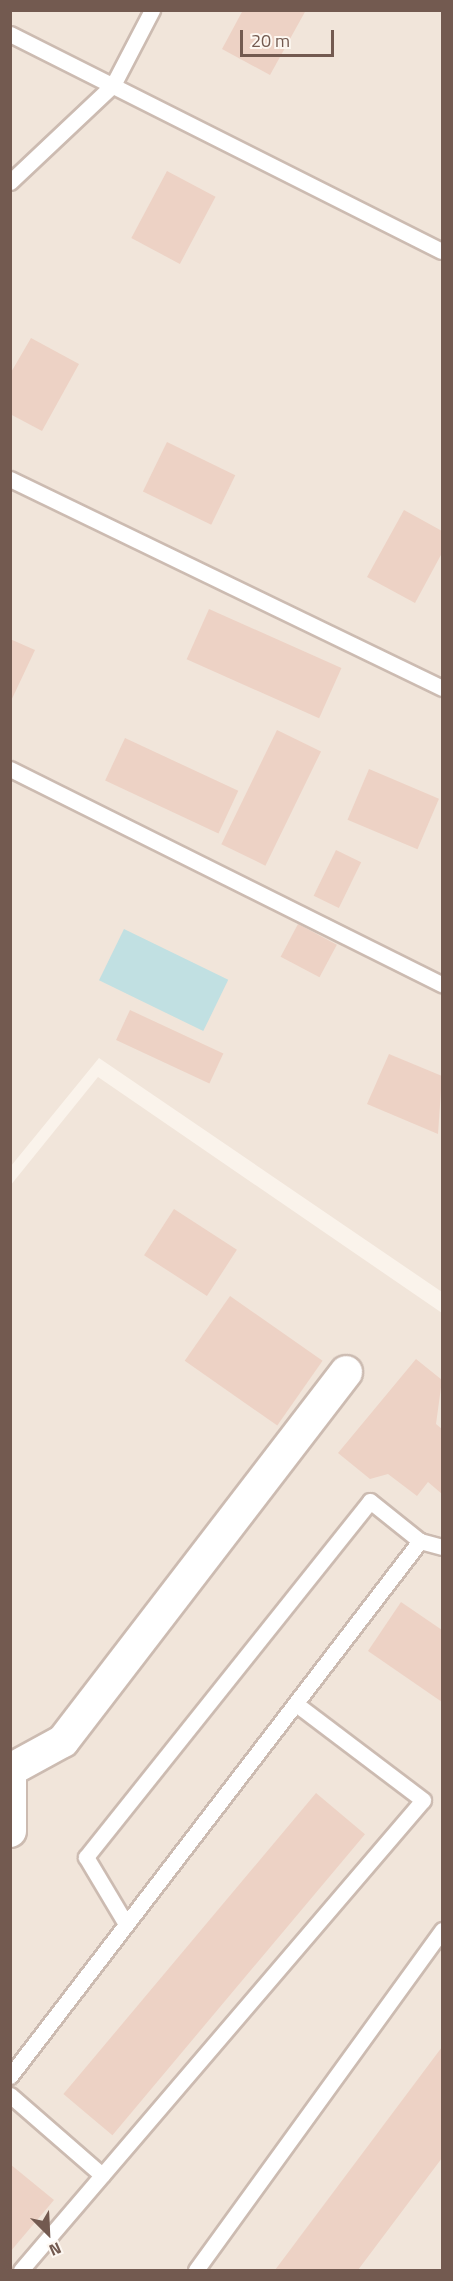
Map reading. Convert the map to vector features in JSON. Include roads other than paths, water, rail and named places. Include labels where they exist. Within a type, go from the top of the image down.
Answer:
[{"type":"street","points":[[10,1770],[63,1741],[346,1372]]},
{"type":"street","points":[[10,1776],[10,1831]]},
{"type":"lane","points":[[10,182],[113,85],[152,10]]},
{"type":"lane","points":[[10,34],[442,251]]},
{"type":"lane","points":[[10,479],[442,688]]},
{"type":"lane","points":[[10,769],[442,984]]},
{"type":"lane","points":[[126,1924],[86,1857],[370,1501],[420,1541],[442,1548]]},
{"type":"lane","points":[[10,2076],[420,1541]]},
{"type":"lane","points":[[21,2271],[423,1800],[296,1704]]},
{"type":"lane","points":[[196,2271],[442,1930]]},
{"type":"lane","points":[[10,2095],[102,2175]]},
{"type":"water","points":[[124,929],[228,980],[203,1031],[99,980]]}]
